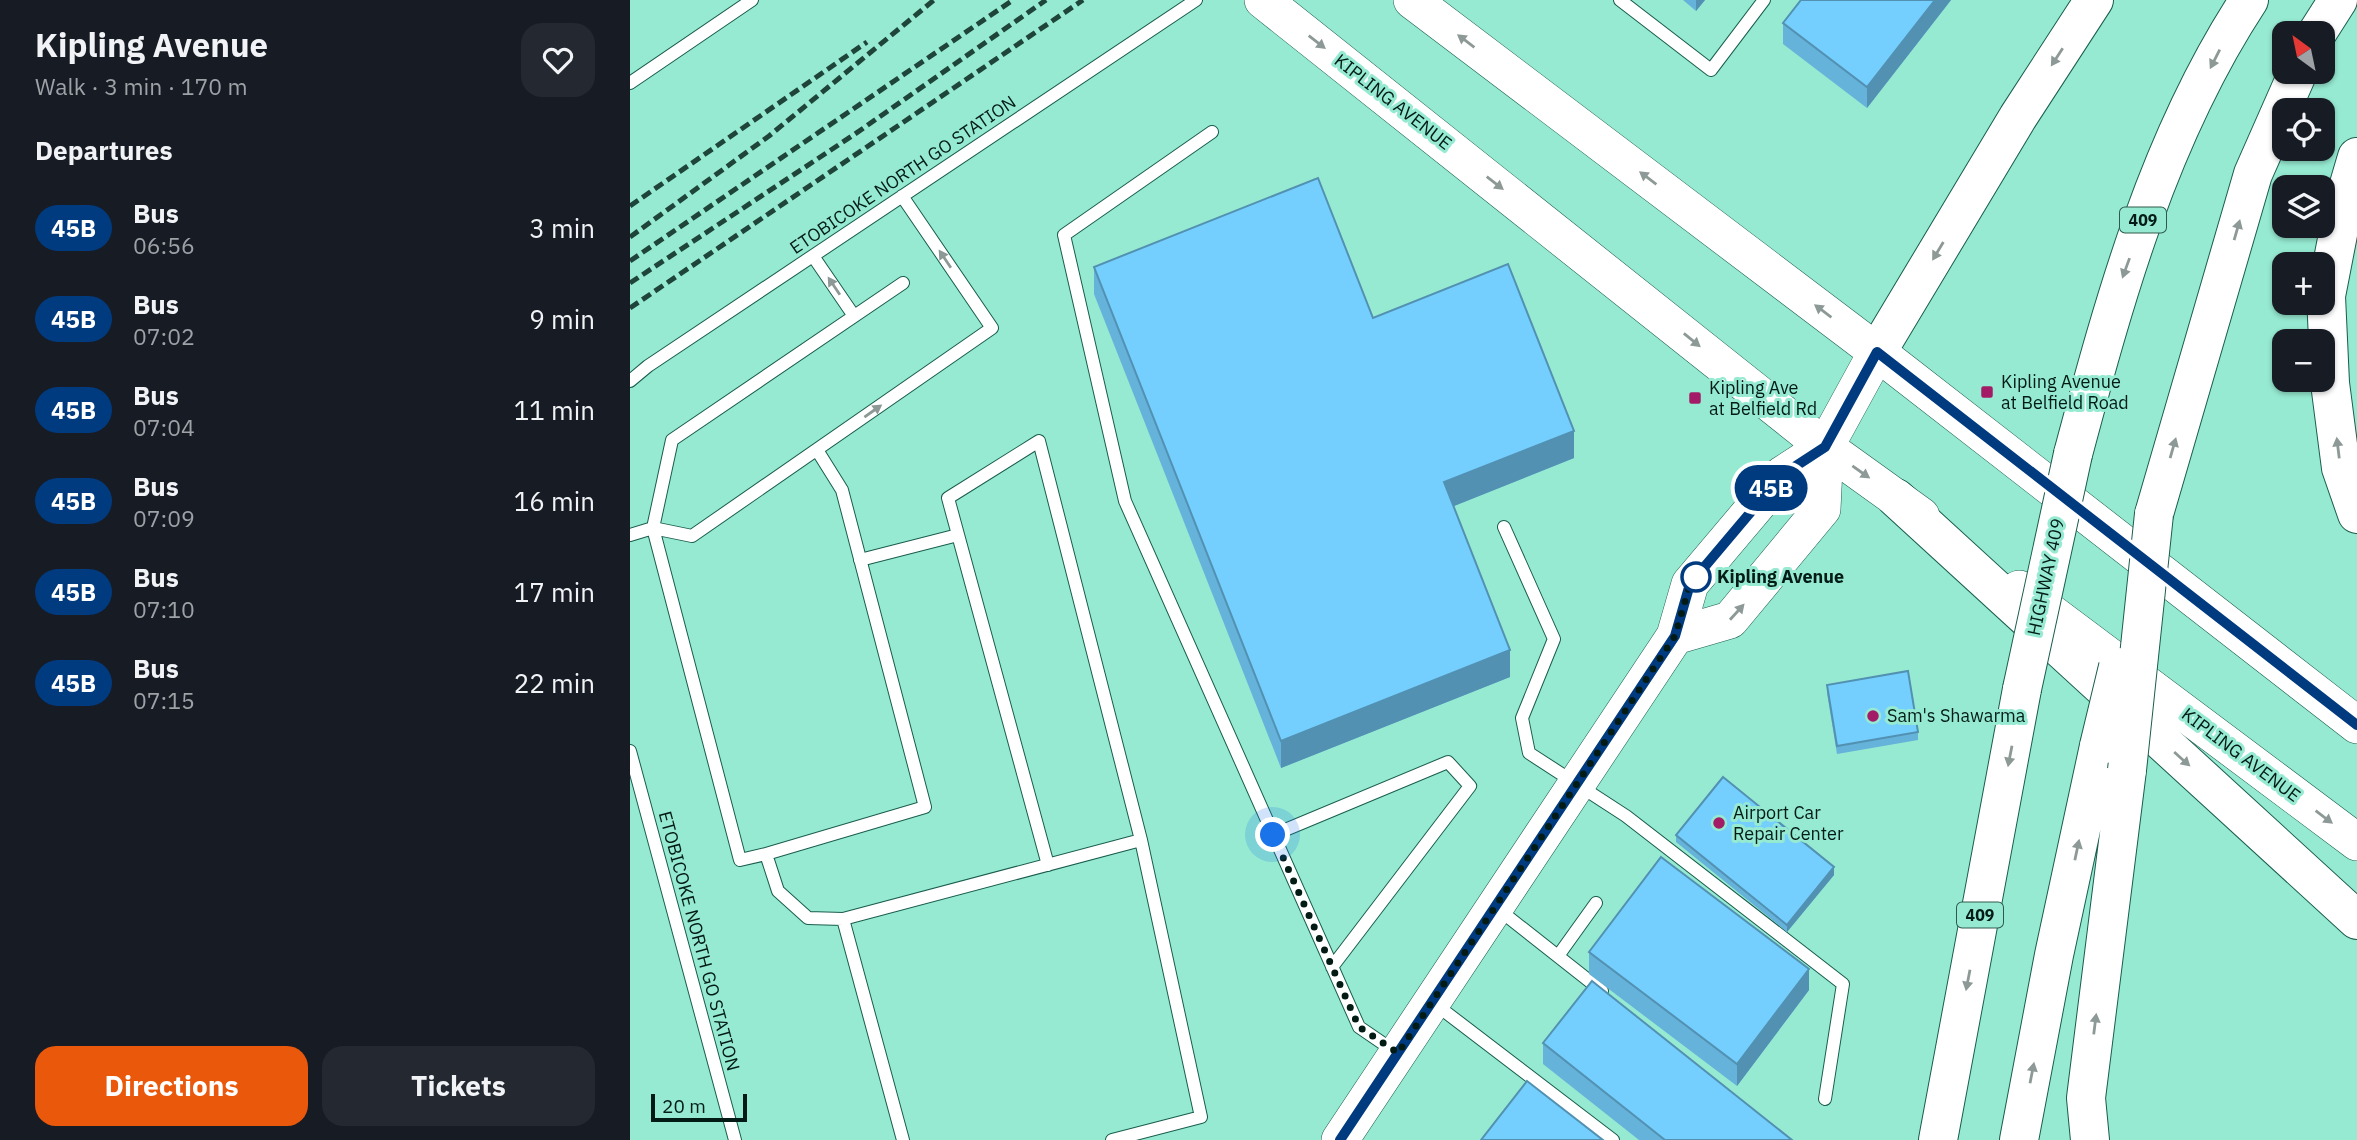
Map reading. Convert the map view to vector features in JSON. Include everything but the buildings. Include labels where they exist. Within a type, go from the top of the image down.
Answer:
[{"type":"highway","points":[[1877,352],[2018,117],[2094,0]]},
{"type":"highway","name":"HIGHWAY 409","points":[[1938,1140],[2022,689],[2073,454],[2115,299],[2165,159],[2235,21],[2249,0]]},
{"type":"highway","points":[[2325,21],[2338,0]]},
{"type":"highway","points":[[2090,1140],[2086,1098],[2113,758],[2154,514],[2253,174],[2293,84]]},
{"type":"highway","points":[[2357,157],[2344,198],[2326,296],[2330,383],[2341,468],[2357,514]]},
{"type":"highway","points":[[1896,498],[2357,920]]},
{"type":"highway","points":[[2019,1140],[2054,955],[2113,758]]},
{"type":"main road","name":"KIPLING AVENUE","points":[[1263,0],[1825,447],[2357,842]]},
{"type":"main road","points":[[1412,0],[1877,352],[2357,725]]},
{"type":"main road","points":[[1675,636],[1730,620],[1822,509],[1825,447],[1877,352]]},
{"type":"main road","points":[[1340,1140],[1675,636],[1690,584],[1782,475],[1825,447]]},
{"type":"lane","points":[[630,83],[752,0]]},
{"type":"lane","points":[[1620,0],[1710,70],[1764,0]]},
{"type":"lane","name":"ETOBICOKE NORTH GO STATION","points":[[630,381],[648,366],[1193,2]]},
{"type":"lane","points":[[1212,132],[1064,235],[1125,501],[1359,1027],[1398,1053]]},
{"type":"lane","points":[[630,535],[653,528],[692,536],[992,328],[902,196]]},
{"type":"lane","points":[[813,256],[854,316]]},
{"type":"lane","points":[[817,450],[842,490],[925,807],[740,860],[653,528],[672,440],[902,282]]},
{"type":"lane","points":[[1048,865],[948,498],[1039,441],[1141,841],[1201,1117],[1112,1140]]},
{"type":"lane","points":[[1504,527],[1554,639],[1522,718],[1529,753],[1626,816],[1843,984],[1825,1099]]},
{"type":"lane","points":[[860,561],[958,535]]},
{"type":"lane","name":"ETOBICOKE NORTH GO STATION","points":[[630,751],[735,1140]]},
{"type":"lane","points":[[1273,835],[1448,762],[1471,786],[1332,967]]},
{"type":"lane","points":[[766,854],[778,891],[808,918],[843,919],[1141,841]]},
{"type":"lane","points":[[1558,956],[1596,903]]},
{"type":"lane","points":[[1495,907],[1611,998]]},
{"type":"lane","points":[[843,919],[904,1140]]},
{"type":"lane","points":[[1432,1002],[1613,1140]]},
{"type":"railway","points":[[630,237],[769,136],[934,0]]},
{"type":"railway","points":[[630,261],[1013,0]]},
{"type":"railway","points":[[630,283],[855,134],[1046,0]]},
{"type":"railway","points":[[630,308],[1083,0]]},
{"type":"railway","points":[[630,206],[867,42]]},
{"type":"bus line","name":"45B","points":[[1340,1140],[1675,636],[1690,584],[1782,475],[1825,447],[1877,352],[2357,725]]},
{"type":"place","name":"Kipling Avenue at Belfield Road","points":[[1987,392]]},
{"type":"place","name":"Kipling Ave at Belfield Rd","points":[[1695,398]]},
{"type":"place","name":"Kipling Avenue","points":[[1696,577]]},
{"type":"place","name":"Sam's Shawarma","points":[[1873,716]]},
{"type":"place","name":"Airport Car Repair Center","points":[[1719,823]]},
{"type":"route","points":[[1273,835],[1359,1027],[1398,1053],[1675,636],[1690,584],[1696,577]]}]
